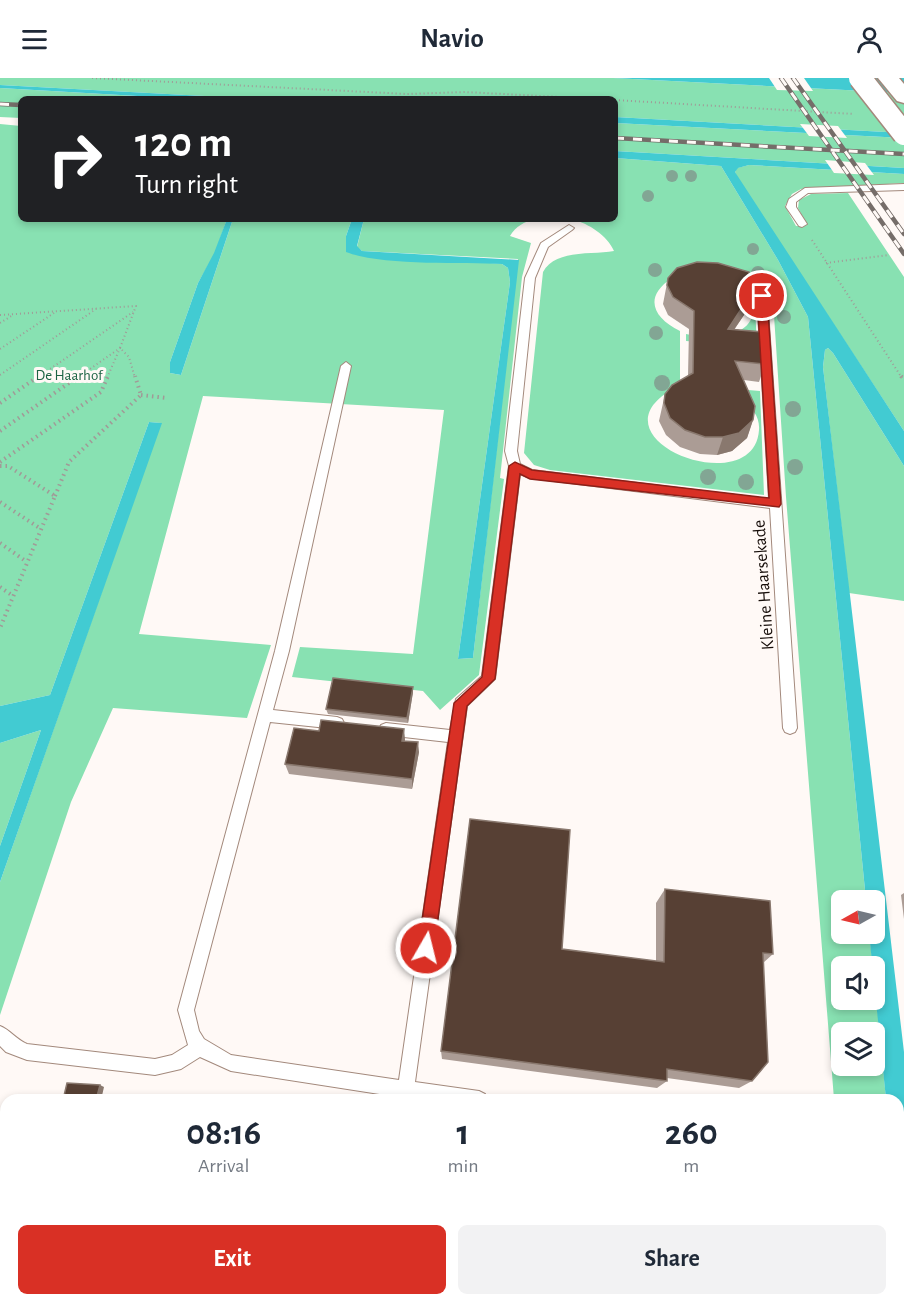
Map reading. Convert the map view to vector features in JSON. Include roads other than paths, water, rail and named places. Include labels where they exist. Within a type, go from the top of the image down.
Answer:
[{"type":"highway","points":[[860,78],[904,134]]},
{"type":"highway","points":[[888,78],[904,97]]},
{"type":"lane","points":[[802,225],[791,207],[792,201],[805,191],[904,187]]},
{"type":"lane","points":[[406,1089],[461,703],[488,679],[515,466],[511,451],[530,278],[544,244],[569,228]]},
{"type":"lane","name":"Kleine Haarsekade","points":[[762,296],[790,728]]},
{"type":"lane","points":[[346,366],[282,651],[186,1010],[191,1036],[204,1052],[231,1063],[439,1094]]},
{"type":"lane","points":[[515,466],[530,474],[775,504]]},
{"type":"lane","points":[[265,715],[348,724]]},
{"type":"lane","points":[[372,727],[456,737]]},
{"type":"lane","points":[[0,1034],[12,1046],[27,1052],[155,1067],[175,1063],[200,1047]]},
{"type":"water","points":[[613,78],[904,78],[904,93]]},
{"type":"water","points":[[0,85],[207,96],[137,96],[0,88]]},
{"type":"water","points":[[618,117],[904,133],[904,138],[618,123]]},
{"type":"water","points":[[618,151],[904,168],[904,174],[749,165],[738,168],[735,172],[904,431],[904,466],[833,353],[828,348],[825,350],[823,367],[885,890],[865,890],[808,317],[778,260],[721,166],[618,158]]},
{"type":"water","points":[[226,222],[232,222],[181,375],[170,373],[170,362],[198,283],[214,253]]},
{"type":"water","points":[[351,222],[363,222],[357,246],[362,251],[519,260],[473,658],[458,659],[510,282],[508,268],[502,264],[380,260],[346,252],[346,236]]},
{"type":"water","points":[[149,422],[162,423],[0,882],[0,846],[41,730],[0,743],[0,706],[50,695]]},
{"type":"water","points":[[885,891],[904,1052],[904,1094],[885,1094],[885,1022],[878,1022],[877,1010],[885,1010],[885,956],[871,956],[870,944],[885,944]]},
{"type":"railway","points":[[781,78],[831,150]]},
{"type":"railway","points":[[793,78],[845,151]]},
{"type":"railway","points":[[0,104],[18,105]]},
{"type":"railway","points":[[618,138],[831,150]]},
{"type":"railway","points":[[831,150],[845,151]]},
{"type":"railway","points":[[831,150],[904,254]]},
{"type":"railway","points":[[845,151],[904,154]]},
{"type":"railway","points":[[845,151],[904,234]]},
{"type":"park label","name":"De Haarhof","points":[[69,375]]}]
